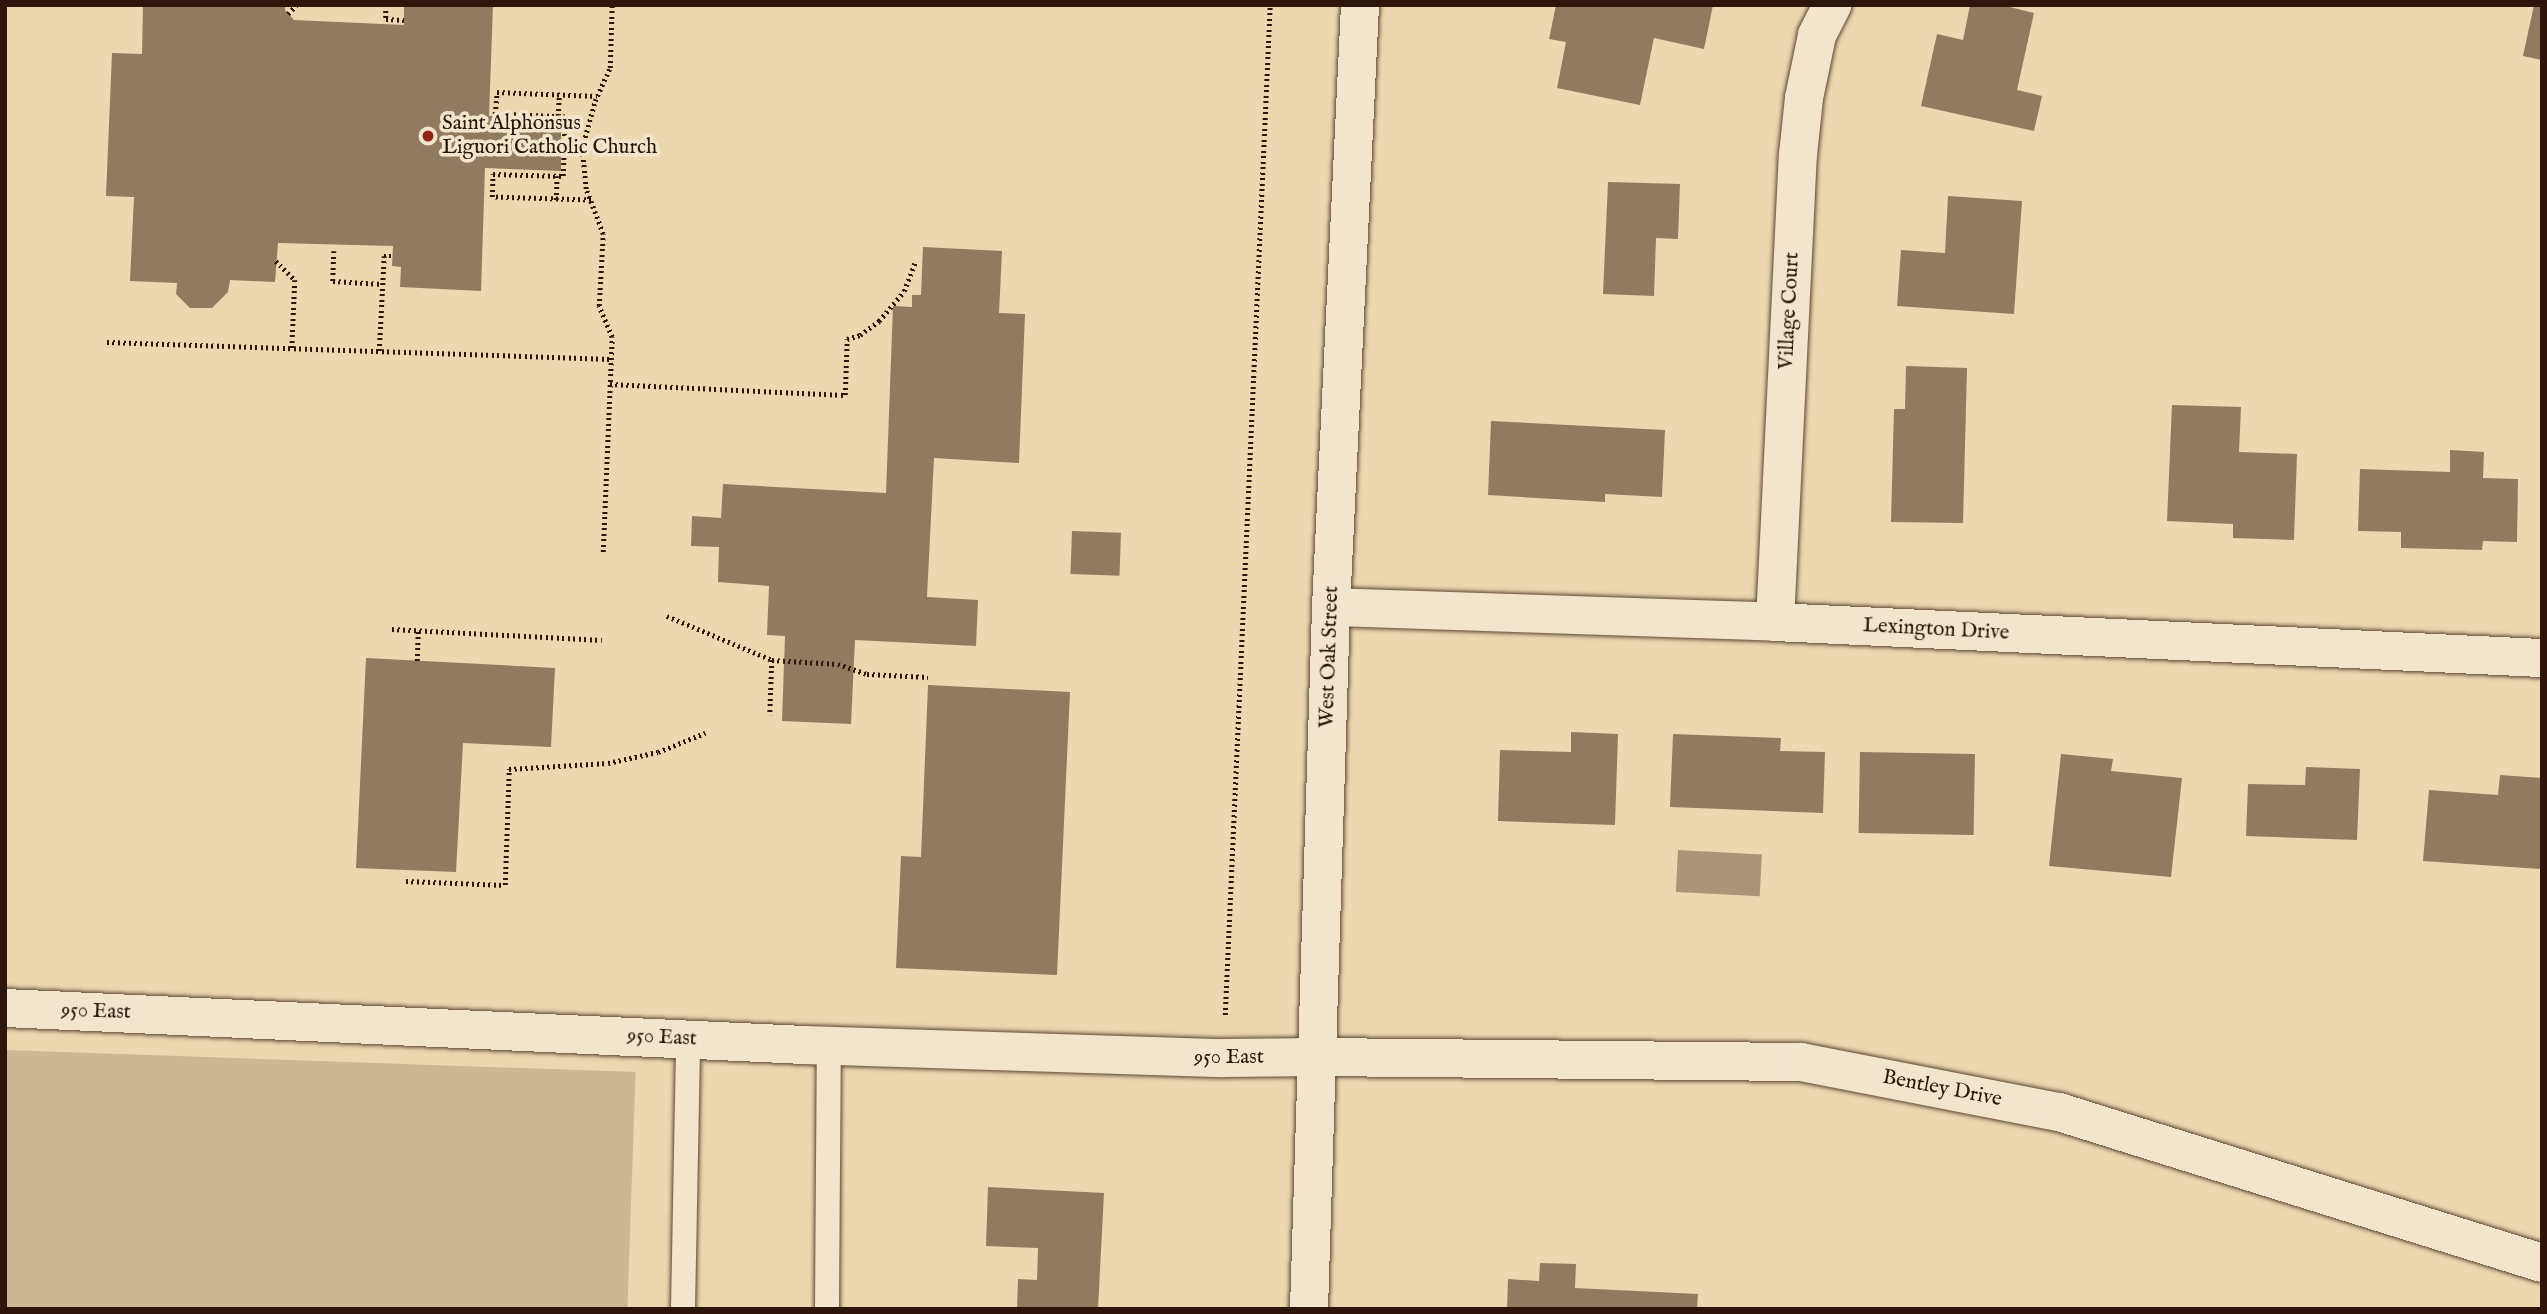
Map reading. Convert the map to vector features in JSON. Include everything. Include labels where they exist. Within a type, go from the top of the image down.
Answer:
[{"type":"street","name":"West Oak Street","points":[[1309,1309],[1319,1057],[1331,607],[1360,5]]},
{"type":"street","name":"Village Court","points":[[1775,622],[1798,155],[1804,98],[1817,35],[1832,5]]},
{"type":"street","name":"Lexington Drive","points":[[1331,607],[1775,622],[2542,658]]},
{"type":"street","name":"950 East","points":[[5,1008],[829,1046],[1223,1059],[1319,1057]]},
{"type":"street","name":"Bentley Drive","points":[[1319,1057],[1801,1062],[2059,1112],[2542,1263]]},
{"type":"lane","points":[[682,1309],[688,1040]]},
{"type":"lane","points":[[827,1309],[829,1046]]},
{"type":"path","points":[[288,14],[296,5]]},
{"type":"path","points":[[386,5],[386,19],[404,20]]},
{"type":"path","points":[[603,552],[612,337],[599,306],[603,234],[583,169],[582,148],[597,96],[610,68],[612,5]]},
{"type":"path","points":[[1223,1059],[1270,5]]},
{"type":"path","points":[[591,200],[492,197],[493,174],[563,176],[565,147],[565,117],[495,114],[497,92],[597,96]]},
{"type":"path","points":[[558,116],[559,94]]},
{"type":"path","points":[[565,147],[582,148]]},
{"type":"path","points":[[556,200],[557,176]]},
{"type":"path","points":[[334,251],[333,281],[382,284]]},
{"type":"path","points":[[379,351],[384,256],[393,256]]},
{"type":"path","points":[[276,261],[295,280],[292,348]]},
{"type":"path","points":[[610,384],[845,395],[847,339],[860,335],[879,321],[904,291],[915,263]]},
{"type":"path","points":[[107,342],[611,359]]},
{"type":"path","points":[[667,616],[772,660],[838,664],[867,674],[928,677]]},
{"type":"path","points":[[392,629],[602,640]]},
{"type":"path","points":[[416,661],[418,630]]},
{"type":"path","points":[[770,715],[772,660]]},
{"type":"path","points":[[406,881],[505,886],[509,769],[608,763],[658,752],[705,733]]},
{"type":"shaded area","points":[[1678,850],[1762,854],[1760,896],[1676,892]]},
{"type":"shaded area","points":[[5,1050],[636,1072],[627,1309],[5,1309]]},
{"type":"building","points":[[143,5],[285,5],[285,10],[294,20],[404,25],[404,7],[412,5],[493,5],[489,116],[561,119],[561,171],[485,168],[481,291],[400,287],[401,267],[392,266],[393,246],[278,243],[275,282],[230,280],[228,292],[212,308],[190,308],[176,294],[177,283],[130,281],[134,197],[106,196],[112,53],[142,54]]},
{"type":"building","points":[[1556,5],[1713,5],[1704,49],[1654,38],[1640,105],[1557,88],[1566,42],[1549,39]]},
{"type":"building","points":[[1970,5],[2002,5],[2034,13],[2017,90],[2042,96],[2034,131],[1921,106],[1937,34],[1963,40]]},
{"type":"building","points":[[2534,5],[2542,5],[2542,60],[2523,56]]},
{"type":"building","points":[[1608,182],[1680,184],[1678,239],[1656,238],[1654,296],[1603,294]]},
{"type":"building","points":[[1948,196],[2022,201],[2014,314],[1897,306],[1901,250],[1945,253]]},
{"type":"building","points":[[923,247],[1002,251],[999,313],[1025,314],[1019,463],[934,458],[927,597],[978,600],[976,646],[855,640],[851,724],[782,721],[785,636],[767,635],[769,586],[718,582],[719,547],[691,546],[692,516],[721,518],[723,484],[886,493],[893,306],[912,307],[912,295],[921,295]]},
{"type":"building","points":[[1906,366],[1967,368],[1963,523],[1891,522],[1894,409],[1905,409]]},
{"type":"building","points":[[2172,405],[2241,407],[2239,452],[2297,454],[2294,540],[2233,538],[2233,524],[2167,521]]},
{"type":"building","points":[[1491,421],[1665,430],[1662,497],[1605,494],[1605,502],[1488,495]]},
{"type":"building","points":[[2450,450],[2484,452],[2483,478],[2518,479],[2517,542],[2483,541],[2482,550],[2401,548],[2401,532],[2358,531],[2360,469],[2450,472]]},
{"type":"building","points":[[1072,531],[1121,533],[1119,576],[1070,574]]},
{"type":"building","points":[[366,658],[555,668],[551,747],[463,743],[456,872],[356,868]]},
{"type":"building","points":[[928,685],[1070,692],[1057,975],[896,968],[901,856],[921,857]]},
{"type":"building","points":[[1571,732],[1618,734],[1615,825],[1498,821],[1500,750],[1571,752]]},
{"type":"building","points":[[1673,734],[1781,738],[1780,751],[1825,752],[1823,813],[1670,807]]},
{"type":"building","points":[[1860,752],[1975,754],[1974,835],[1859,833]]},
{"type":"building","points":[[2061,754],[2113,759],[2111,771],[2182,778],[2171,877],[2049,866]]},
{"type":"building","points":[[2306,767],[2360,769],[2357,840],[2246,836],[2248,784],[2305,785]]},
{"type":"building","points":[[2500,775],[2542,778],[2540,869],[2423,861],[2429,790],[2498,795]]},
{"type":"building","points":[[988,1187],[1104,1193],[1098,1309],[1017,1309],[1018,1279],[1037,1280],[1038,1248],[986,1246]]},
{"type":"building","points":[[1540,1263],[1576,1264],[1575,1288],[1698,1294],[1697,1309],[1507,1309],[1508,1279],[1539,1281]]},
{"type":"place","name":"Saint Alphonsus Liguori Catholic Church","points":[[428,136]]}]
